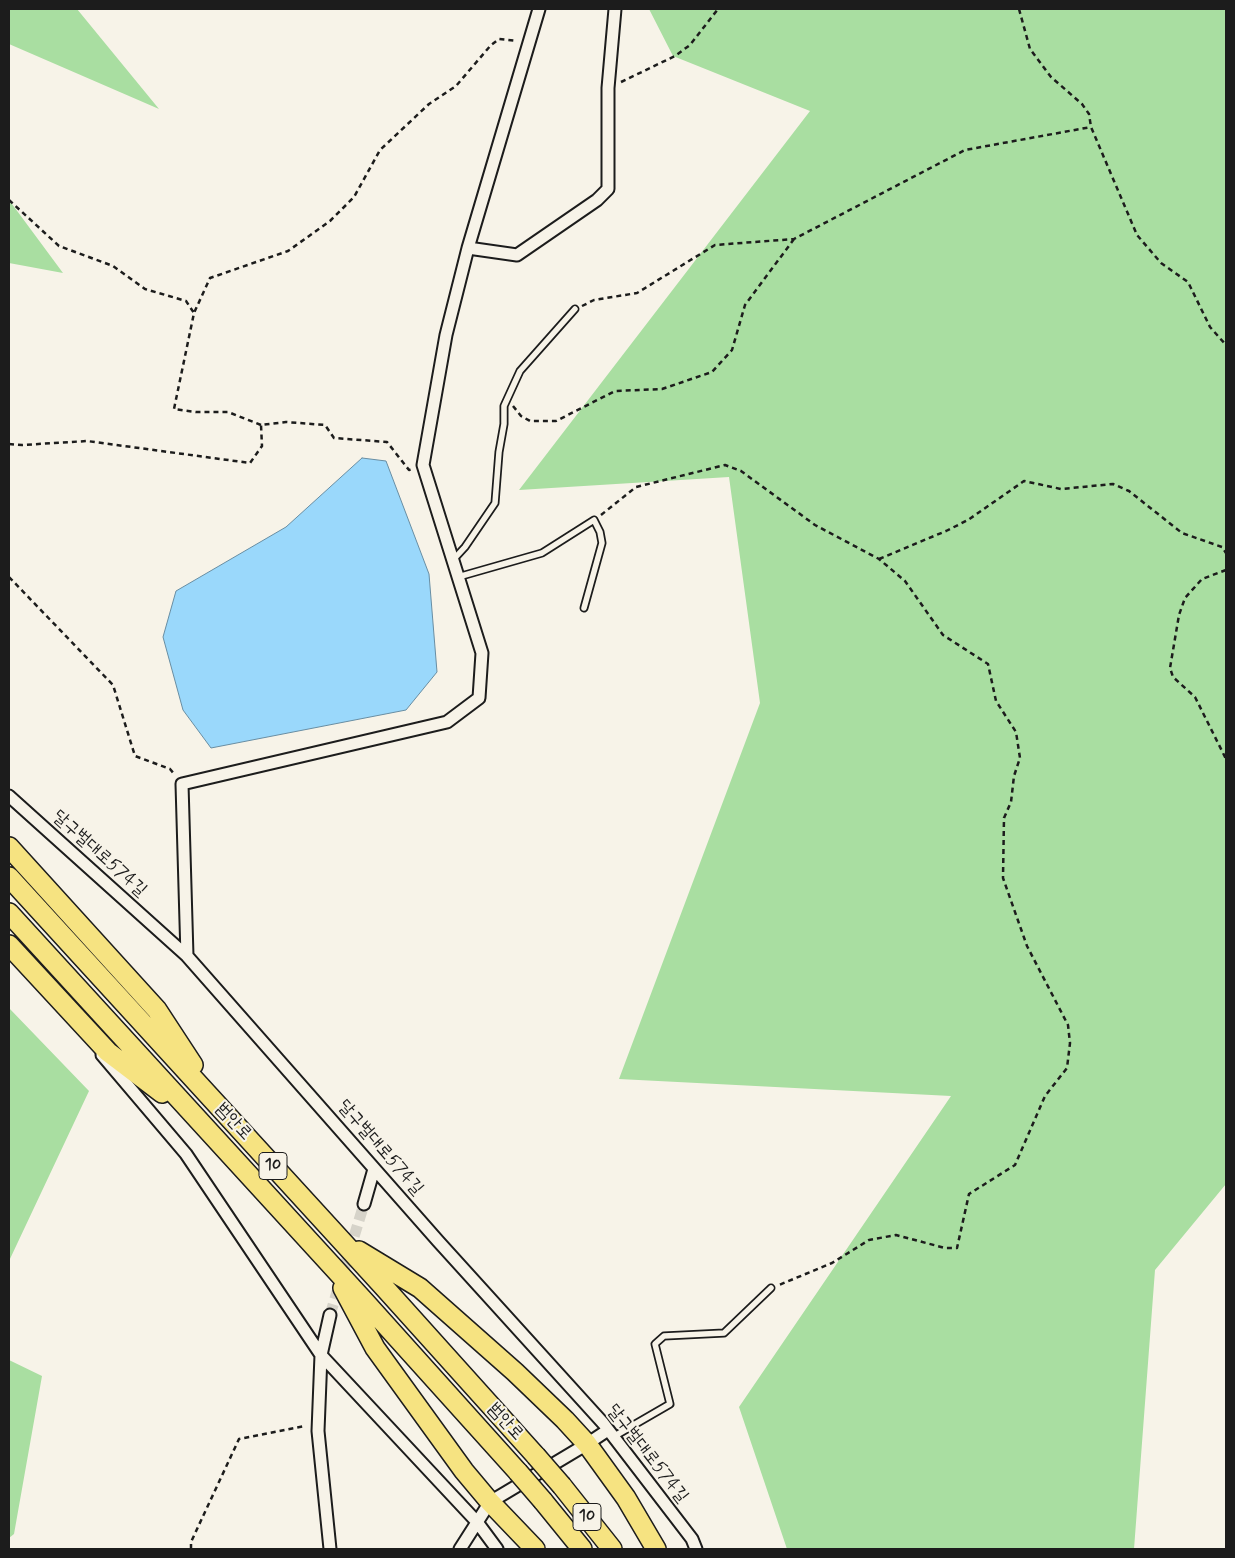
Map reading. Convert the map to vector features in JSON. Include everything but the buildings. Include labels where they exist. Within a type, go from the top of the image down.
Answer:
[{"type":"highway","points":[[9,847],[157,1010],[222,1110]]},
{"type":"highway","name":"범안로","points":[[9,877],[536,1456],[612,1549]]},
{"type":"highway","name":"범안로","points":[[9,913],[518,1472],[582,1549]]},
{"type":"highway","points":[[9,945],[108,1052],[200,1122]]},
{"type":"highway","points":[[341,1240],[420,1288],[515,1372],[565,1420],[587,1444],[626,1498],[656,1549]]},
{"type":"highway","points":[[331,1265],[375,1348],[464,1471],[534,1549]]},
{"type":"street","points":[[187,956],[182,784],[447,722],[479,698],[482,653],[423,465],[446,335],[468,248],[539,9]]},
{"type":"street","points":[[468,248],[517,255],[597,200],[608,189],[608,88],[616,9]]},
{"type":"street","name":"달구벌대로574길","points":[[9,796],[187,956],[610,1433],[692,1539],[696,1549]]},
{"type":"street","points":[[9,945],[186,1154],[321,1356],[477,1522],[497,1549]]},
{"type":"street","points":[[364,1204],[374,1169]]},
{"type":"street","points":[[330,1315],[321,1356],[319,1423],[330,1549]]},
{"type":"street","points":[[460,1549],[490,1502],[587,1444],[610,1433]]},
{"type":"lane","points":[[453,560],[465,547],[495,503],[498,452],[504,424],[504,406],[520,371],[575,309]]},
{"type":"lane","points":[[458,577],[542,553],[594,520],[600,532],[602,544],[584,608]]},
{"type":"lane","points":[[610,1433],[670,1404],[655,1344],[664,1336],[724,1334],[771,1288]]},
{"type":"path","points":[[608,88],[675,56],[690,46],[718,9]]},
{"type":"path","points":[[1019,9],[1030,49],[1051,77],[1082,104],[1089,114],[1091,127],[1137,235],[1161,262],[1188,282],[1210,327],[1226,345]]},
{"type":"path","points":[[423,465],[409,470],[387,442],[334,438],[326,425],[286,422],[261,425],[228,412],[196,412],[174,409],[194,313],[210,278],[288,251],[330,220],[354,197],[380,150],[429,104],[456,86],[491,45],[499,39],[528,42]]},
{"type":"path","points":[[575,309],[594,300],[638,293],[715,245],[794,239],[965,150],[1091,127]]},
{"type":"path","points":[[9,200],[59,246],[113,266],[145,289],[186,300],[194,313]]},
{"type":"path","points":[[504,406],[514,406],[521,416],[530,421],[556,421],[615,391],[662,389],[712,372],[732,350],[745,305],[794,239]]},
{"type":"path","points":[[9,444],[87,441],[250,463],[262,446],[261,425]]},
{"type":"path","points":[[594,520],[636,487],[725,465],[741,471],[815,525],[879,559],[906,581],[943,635],[988,664],[996,701],[1016,732],[1020,758],[1014,776],[1011,802],[1004,818],[1003,878],[1026,946],[1068,1025],[1070,1043],[1067,1068],[1045,1096],[1015,1165],[969,1194],[957,1248],[945,1248],[896,1235],[869,1240],[832,1263],[771,1288]]},
{"type":"path","points":[[879,559],[968,520],[1024,481],[1061,489],[1113,484],[1129,491],[1182,533],[1222,548],[1226,553]]},
{"type":"path","points":[[1226,570],[1202,579],[1185,598],[1179,615],[1170,668],[1173,677],[1194,697],[1226,759]]},
{"type":"path","points":[[9,577],[112,686],[135,756],[170,768],[182,784]]},
{"type":"path","points":[[191,1549],[191,1542],[238,1439],[319,1423]]},
{"type":"green space","points":[[9,9],[77,9],[159,109],[9,44]]},
{"type":"green space","points":[[649,9],[1226,9],[1226,1184],[1155,1270],[1134,1549],[787,1549],[739,1407],[951,1096],[619,1079],[760,703],[729,477],[519,490],[810,111],[673,56]]},
{"type":"green space","points":[[9,200],[63,273],[9,263]]},
{"type":"green space","points":[[9,1008],[89,1091],[9,1261]]},
{"type":"green space","points":[[9,1360],[42,1376],[14,1534],[9,1538]]},
{"type":"water","points":[[362,458],[386,461],[429,574],[437,672],[406,710],[211,748],[183,710],[163,637],[176,591],[286,527]]},
{"type":"tunnel","points":[[330,1315],[364,1204]]}]
